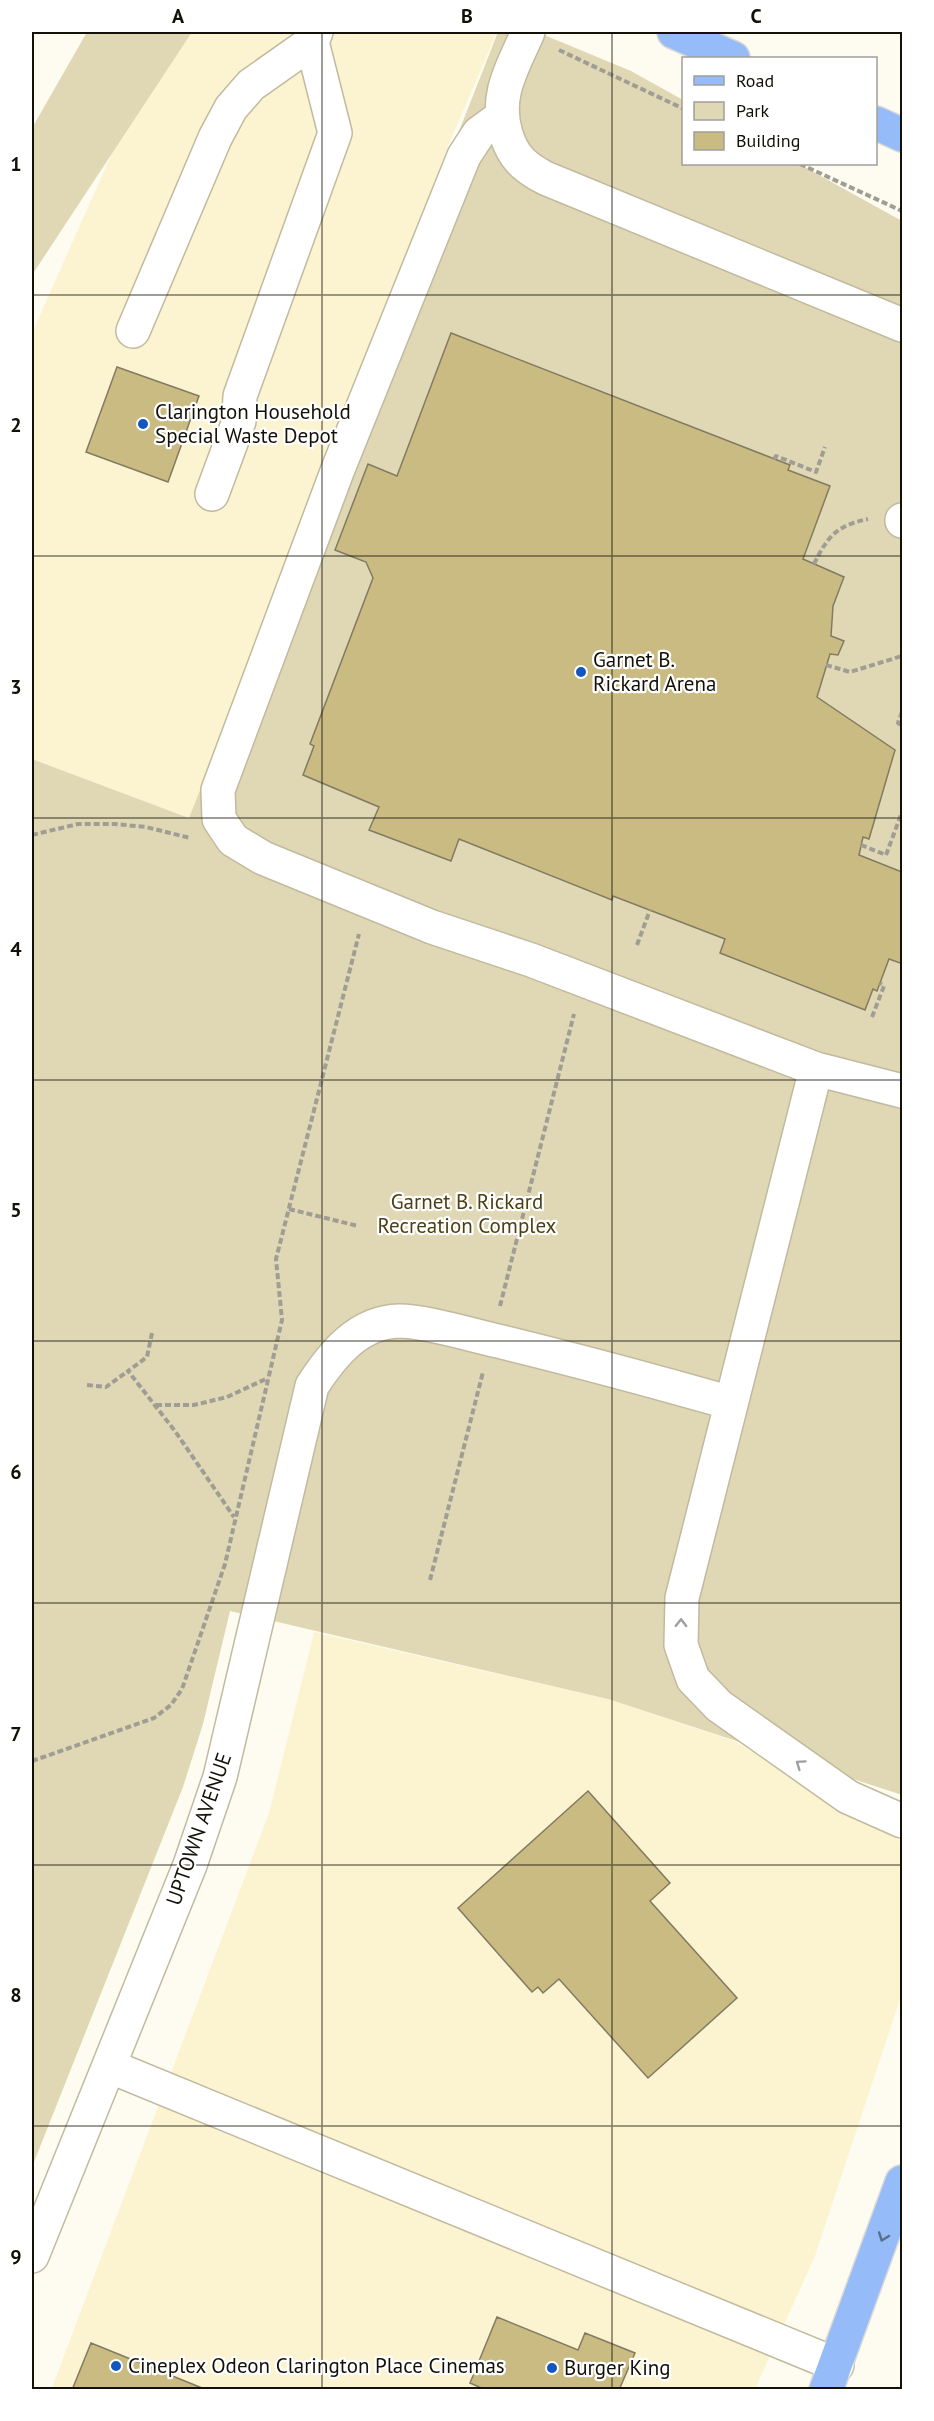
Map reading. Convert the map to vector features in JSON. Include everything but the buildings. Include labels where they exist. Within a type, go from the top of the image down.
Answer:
[{"type":"main road","points":[[674,32],[731,57]]},
{"type":"main road","points":[[877,123],[903,135]]},
{"type":"main road","points":[[831,2377],[903,2182]]},
{"type":"street","points":[[133,331],[231,108],[251,85],[314,37],[335,133],[240,396],[239,421],[212,494]]},
{"type":"street","points":[[541,40],[507,80],[502,98],[501,117],[511,151],[530,170],[544,178],[903,325]]},
{"type":"street","points":[[501,117],[479,133],[464,156],[338,469],[218,790],[219,819],[233,840],[263,858],[432,927],[531,960],[816,1069],[903,1091]]},
{"type":"street","points":[[816,1069],[682,1598],[681,1645],[693,1679],[719,1706],[848,1797],[903,1821]]},
{"type":"street","name":"UPTOWN AVENUE","points":[[32,2256],[189,1865],[220,1777],[312,1386],[328,1360],[347,1341],[369,1328],[399,1321],[438,1327],[550,1354],[731,1403]]},
{"type":"street","points":[[109,2066],[831,2377]]},
{"type":"path","points":[[541,40],[682,108]]},
{"type":"path","points":[[802,165],[903,212]]},
{"type":"path","points":[[774,459],[776,456],[816,472],[825,447]]},
{"type":"path","points":[[814,564],[835,531],[849,524],[894,519]]},
{"type":"path","points":[[826,664],[850,672],[903,656]]},
{"type":"path","points":[[903,712],[898,723],[903,726]]},
{"type":"path","points":[[861,845],[886,855],[903,812]]},
{"type":"path","points":[[32,835],[78,824],[115,824],[146,827],[182,837],[233,840]]},
{"type":"path","points":[[637,945],[650,910]]},
{"type":"path","points":[[32,1761],[154,1718],[171,1705],[182,1689],[216,1594],[282,1320],[276,1259],[359,933]]},
{"type":"path","points":[[872,1017],[884,986],[880,983]]},
{"type":"path","points":[[499,1310],[575,1010]]},
{"type":"path","points":[[289,1209],[358,1226]]},
{"type":"path","points":[[87,1385],[106,1388],[147,1357],[152,1333]]},
{"type":"path","points":[[430,1580],[486,1362]]},
{"type":"path","points":[[128,1371],[155,1405],[235,1518]]},
{"type":"path","points":[[155,1405],[194,1405],[226,1397],[268,1378]]},
{"type":"shaded area","points":[[192,32],[497,32],[448,146],[189,818],[32,759],[32,333],[113,151]]},
{"type":"shaded area","points":[[314,1632],[608,1699],[734,1741],[902,1842],[902,1993],[815,2256],[755,2389],[51,2390],[269,1813]]},
{"type":"green space","points":[[87,32],[192,32],[32,275],[32,128]]},
{"type":"green space","name":"Garnet B. Rickard Recreation Complex","points":[[498,32],[537,32],[631,71],[682,99],[682,165],[801,165],[902,221],[902,1795],[608,1699],[230,1611],[203,1724],[183,1787],[32,2167],[32,759],[189,818]]},
{"type":"place","name":"Clarington Household Special Waste Depot","points":[[143,424]]},
{"type":"place","name":"Garnet B. Rickard Arena","points":[[581,672]]},
{"type":"place","name":"Cineplex Odeon Clarington Place Cinemas","points":[[116,2366]]},
{"type":"place","name":"Burger King","points":[[552,2368]]}]
